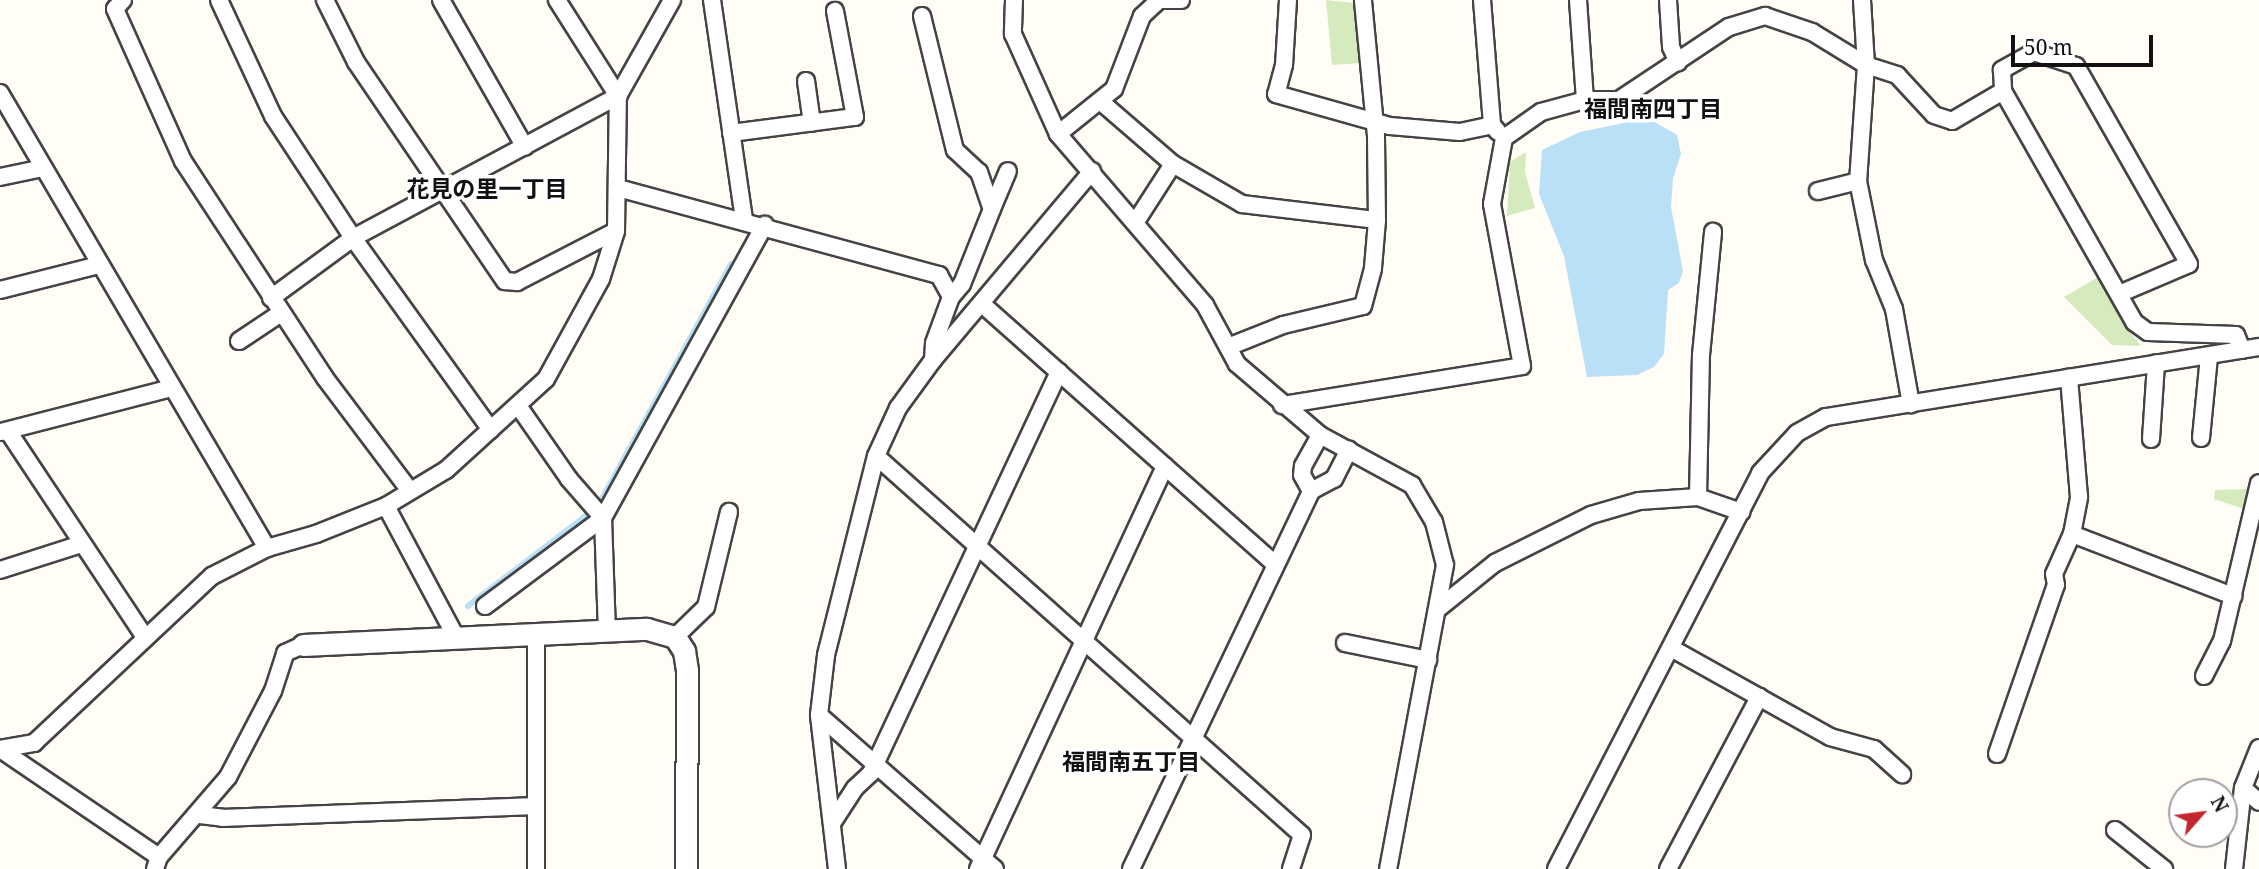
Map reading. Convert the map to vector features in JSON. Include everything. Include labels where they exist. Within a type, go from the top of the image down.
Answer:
[{"type":"street","points":[[122,0],[115,9],[183,162],[281,313],[410,491]]},
{"type":"street","points":[[219,0],[261,96],[353,238],[491,430]]},
{"type":"street","points":[[325,0],[356,62],[441,191],[505,281],[517,282],[616,231]]},
{"type":"street","points":[[442,0],[525,147]]},
{"type":"street","points":[[557,0],[618,96]]},
{"type":"street","points":[[0,749],[34,744],[212,576],[267,548],[316,534],[386,506],[446,470],[519,407],[546,379],[601,279],[616,231],[618,96],[672,0]]},
{"type":"street","points":[[712,0],[744,220]]},
{"type":"street","points":[[1014,0],[1013,34],[1058,134],[1205,305],[1228,347],[1255,384],[1320,435],[1412,485],[1422,496],[1442,542],[1445,565],[1439,608],[1388,869]]},
{"type":"street","points":[[1058,134],[1114,89],[1142,16],[1157,1],[1181,0]]},
{"type":"street","points":[[1288,0],[1284,65],[1276,94],[1373,118],[1390,126],[1460,132],[1492,125]]},
{"type":"street","points":[[1228,347],[1283,325],[1363,306],[1373,268],[1377,220],[1373,118],[1363,0]]},
{"type":"street","points":[[1482,0],[1492,125],[1504,138]]},
{"type":"street","points":[[1578,0],[1585,100]]},
{"type":"street","points":[[1668,0],[1671,47],[1678,63]]},
{"type":"street","points":[[1862,0],[1866,65],[1858,181],[1874,260],[1894,309],[1911,404]]},
{"type":"street","points":[[1282,405],[1522,366],[1492,204],[1504,138],[1541,112],[1585,100],[1619,100],[1730,27],[1764,8],[1812,32],[1866,65],[1897,75],[1934,115],[1952,121],[2003,91]]},
{"type":"street","points":[[731,133],[855,117],[835,11]]},
{"type":"street","points":[[922,16],[955,150],[979,172],[992,209]]},
{"type":"street","points":[[2119,294],[2189,264],[2076,66],[2034,52],[2002,70],[2003,91],[2134,322],[2148,332],[2236,335],[2242,350]]},
{"type":"street","points":[[806,81],[812,123]]},
{"type":"street","points":[[0,93],[267,548]]},
{"type":"street","points":[[271,298],[353,238],[618,96]]},
{"type":"street","points":[[1100,101],[1173,164],[1242,204],[1377,220]]},
{"type":"street","points":[[1135,223],[1173,164]]},
{"type":"street","points":[[0,177],[43,168]]},
{"type":"street","points":[[837,869],[820,715],[829,641],[876,456],[898,408],[933,360],[1092,171]]},
{"type":"street","points":[[933,360],[934,343],[951,297],[962,284],[1008,172]]},
{"type":"street","points":[[1818,191],[1858,181]]},
{"type":"street","points":[[618,188],[765,225],[939,275],[951,297]]},
{"type":"street","points":[[485,606],[603,518],[765,225]]},
{"type":"street","points":[[1698,497],[1701,355],[1713,232]]},
{"type":"street","points":[[0,290],[99,265]]},
{"type":"street","points":[[982,304],[1275,564]]},
{"type":"street","points":[[239,341],[281,313]]},
{"type":"street","points":[[1556,869],[1760,473],[1797,433],[1826,417],[2259,347]]},
{"type":"street","points":[[2201,438],[2209,356]]},
{"type":"street","points":[[2151,439],[2157,363]]},
{"type":"street","points":[[833,822],[875,764],[1059,372]]},
{"type":"street","points":[[1997,754],[2056,584],[2054,574],[2072,534],[2079,497],[2069,377]]},
{"type":"street","points":[[145,637],[4,432],[171,388]]},
{"type":"street","points":[[519,407],[569,479],[603,518],[607,631]]},
{"type":"street","points":[[1311,491],[1302,475],[1303,466],[1320,435]]},
{"type":"street","points":[[1131,869],[1311,491],[1334,479],[1349,450]]},
{"type":"street","points":[[876,456],[1302,835],[1291,869]]},
{"type":"street","points":[[820,715],[985,865],[1165,466]]},
{"type":"street","points":[[2204,677],[2222,641],[2259,483]]},
{"type":"street","points":[[1439,608],[1495,563],[1550,532],[1639,501],[1698,497],[1741,512]]},
{"type":"street","points":[[386,506],[457,639]]},
{"type":"street","points":[[675,637],[706,607],[729,512]]},
{"type":"street","points":[[2072,534],[2233,596]]},
{"type":"street","points":[[0,570],[81,544]]},
{"type":"street","points":[[0,749],[157,863],[200,815],[228,777],[273,691],[285,653],[303,646],[607,631],[664,631],[675,637],[684,651],[687,671],[686,869]]},
{"type":"street","points":[[536,634],[537,869]]},
{"type":"street","points":[[1345,643],[1428,660]]},
{"type":"street","points":[[1671,648],[1830,737],[1874,749],[1902,774]]},
{"type":"street","points":[[1668,869],[1759,697]]},
{"type":"street","points":[[2235,869],[2243,788],[2259,748]]},
{"type":"street","points":[[2243,788],[2259,802]]},
{"type":"street","points":[[200,815],[223,818],[535,806]]},
{"type":"street","points":[[2115,830],[2164,869]]},
{"type":"green space","points":[[1326,0],[1354,3],[1361,63],[1332,65]]},
{"type":"green space","points":[[1526,152],[1525,172],[1535,208],[1507,216],[1510,162]]},
{"type":"green space","points":[[2100,276],[2125,326],[2141,346],[2112,345],[2064,297]]},
{"type":"green space","points":[[2248,489],[2244,509],[2214,499],[2215,490]]},
{"type":"water","points":[[1648,118],[1677,135],[1681,154],[1673,178],[1671,207],[1683,271],[1679,283],[1668,290],[1664,354],[1654,367],[1637,375],[1587,377],[1564,256],[1539,194],[1542,150],[1580,132]]},
{"type":"waterway","points":[[468,606],[587,515],[603,497],[731,264]]},
{"type":"district","name":"福間南四丁目","points":[[1653,108]]},
{"type":"district","name":"花見の里一丁目","points":[[487,188]]},
{"type":"district","name":"福間南五丁目","points":[[1131,761]]}]
